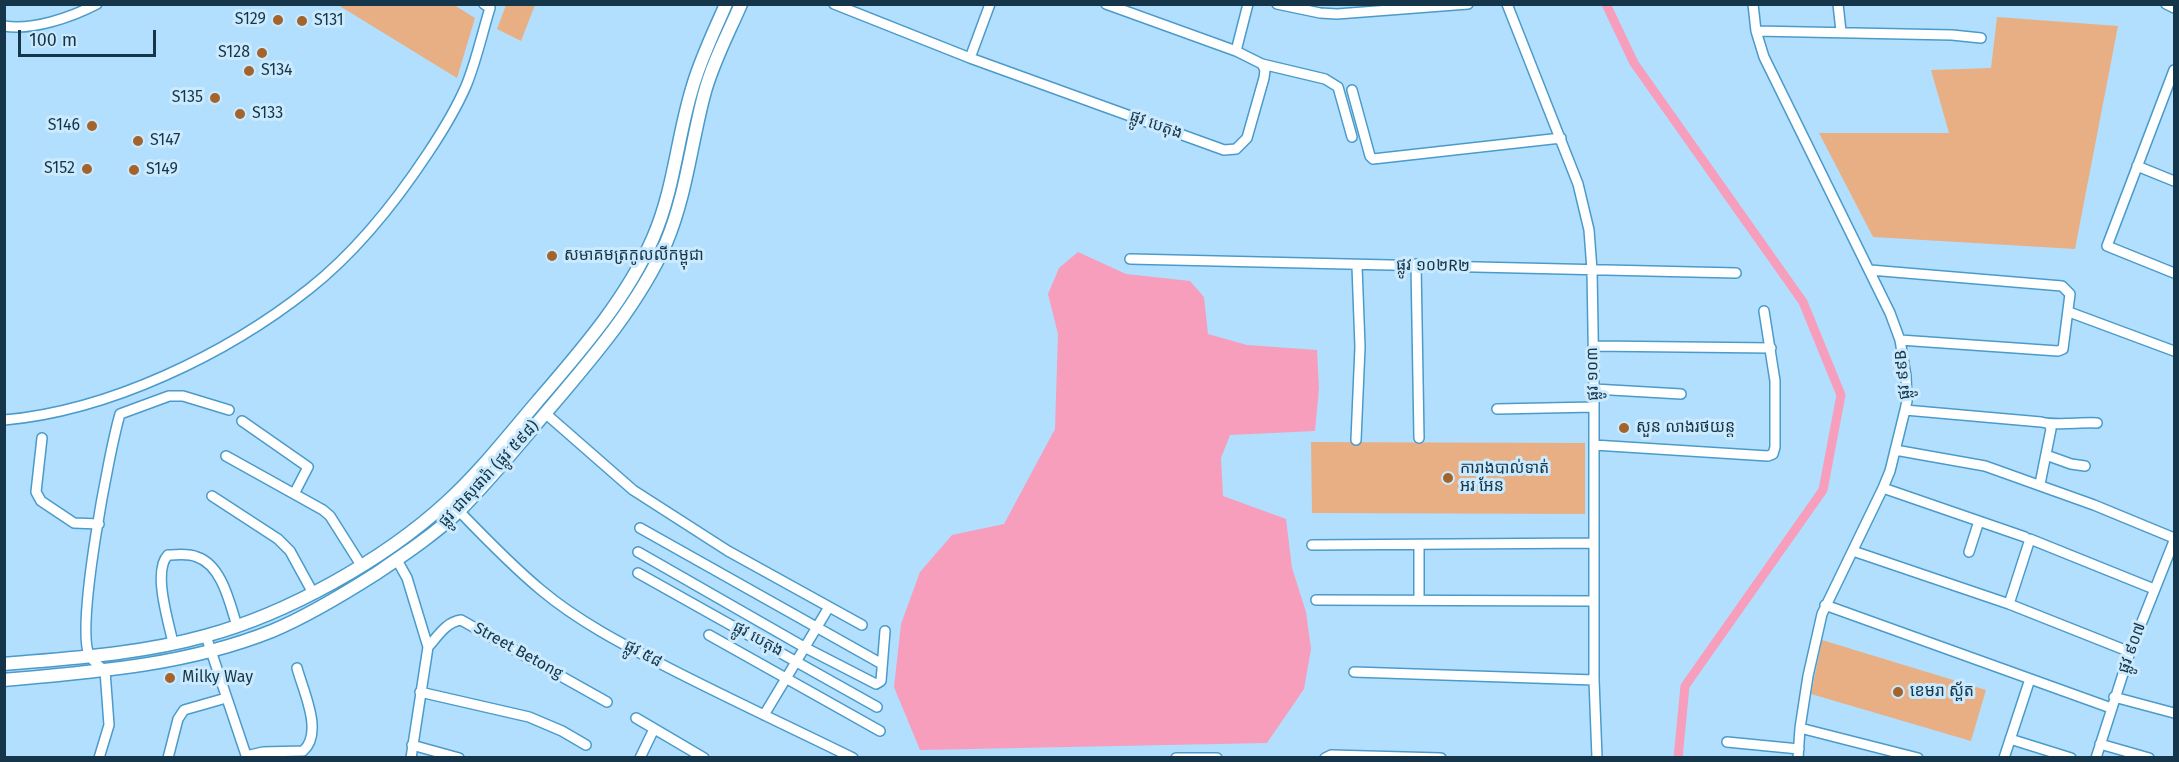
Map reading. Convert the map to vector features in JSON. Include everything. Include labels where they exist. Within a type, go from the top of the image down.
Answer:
[{"type":"main road","name":"ផ្លូវ ជាសុផារ៉ា (ផ្លូវ ៥៩៨)","points":[[4,664],[89,656],[173,643],[237,626],[267,615],[313,593],[361,565],[419,526],[449,501],[569,364],[621,294],[654,237],[674,171],[691,90],[726,4]]},
{"type":"main road","name":"ផ្លូវ ជាសុផារ៉ា (ផ្លូវ ៥៩៨)","points":[[4,680],[105,671],[210,652],[274,630],[321,607],[397,560],[459,511],[580,373],[634,300],[666,242],[684,186],[704,94],[741,4]]},
{"type":"street","points":[[4,26],[17,28],[75,15],[97,4]]},
{"type":"street","points":[[4,420],[36,417],[95,403],[173,371],[276,313],[337,264],[407,185],[441,132],[466,86],[490,8],[484,4]]},
{"type":"street","name":"ផ្លូវ បេតុង","points":[[834,4],[970,58],[1224,150],[1236,149],[1247,138],[1264,78],[1265,70],[1262,64]]},
{"type":"street","points":[[970,58],[990,4]]},
{"type":"street","points":[[1106,4],[1236,51],[1262,64],[1325,79],[1338,87],[1352,137]]},
{"type":"street","points":[[1236,51],[1248,4]]},
{"type":"street","points":[[1277,4],[1320,13],[1337,14],[1468,4]]},
{"type":"street","name":"ផ្លូវ ១០៣","points":[[1507,4],[1561,138],[1586,211],[1592,270],[1594,680],[1597,758]]},
{"type":"street","name":"ផ្លូវ ៩៩B","points":[[1753,4],[1756,31],[1764,57],[1890,313],[1900,340],[1906,376],[1905,410],[1883,488],[1825,605],[1817,631],[1800,728],[1798,753]]},
{"type":"street","points":[[1838,4],[1840,32]]},
{"type":"street","points":[[2166,4],[2175,8]]},
{"type":"street","points":[[1756,31],[1952,35],[1981,38]]},
{"type":"street","points":[[2175,70],[2171,88],[2137,166],[2107,246],[2175,273]]},
{"type":"street","points":[[1352,90],[1370,156],[1373,159],[1561,138]]},
{"type":"street","points":[[2137,166],[2175,181]]},
{"type":"street","name":"ផ្លូវ ១០២R២","points":[[1130,259],[1736,273]]},
{"type":"street","points":[[1416,264],[1419,438]]},
{"type":"street","points":[[1356,440],[1360,347],[1357,266]]},
{"type":"street","points":[[1870,270],[2062,286],[2070,294],[2063,349],[2058,351],[1900,340]]},
{"type":"street","points":[[1594,446],[1768,456],[1773,454],[1775,447],[1775,381],[1764,311]]},
{"type":"street","points":[[2069,312],[2175,351]]},
{"type":"street","points":[[1593,346],[1771,348]]},
{"type":"street","points":[[1594,389],[1681,394]]},
{"type":"street","points":[[99,758],[109,725],[105,671],[89,656],[85,629],[99,524],[114,434],[120,414],[169,396],[183,396],[229,410]]},
{"type":"street","points":[[1497,409],[1594,407]]},
{"type":"street","points":[[1905,410],[2049,424],[2097,423]]},
{"type":"street","points":[[545,413],[633,490],[728,551],[862,625]]},
{"type":"street","points":[[242,421],[308,467],[294,494]]},
{"type":"street","points":[[2040,484],[2051,429],[2049,424]]},
{"type":"street","points":[[42,438],[36,492],[40,501],[74,524],[99,524]]},
{"type":"street","points":[[1895,450],[1985,466],[2040,484],[2175,539]]},
{"type":"street","points":[[2046,455],[2071,464],[2085,466]]},
{"type":"street","points":[[226,456],[330,516],[361,565]]},
{"type":"street","points":[[1883,488],[2025,537]]},
{"type":"street","points":[[212,496],[278,539],[290,551],[313,593]]},
{"type":"street","name":"ផ្លូវ ៥៨","points":[[459,511],[542,590],[586,623],[632,649],[853,758]]},
{"type":"street","points":[[1970,552],[1979,521]]},
{"type":"street","points":[[640,528],[882,664]]},
{"type":"street","points":[[2009,604],[2030,539],[2154,589]]},
{"type":"street","name":"ផ្លូវ ៩០៧","points":[[2096,758],[2130,652],[2175,539]]},
{"type":"street","points":[[1312,546],[1594,543]]},
{"type":"street","points":[[1419,545],[1419,600]]},
{"type":"street","points":[[1853,550],[2009,604],[2130,652]]},
{"type":"street","points":[[638,552],[804,647],[876,684],[881,681],[885,632]]},
{"type":"street","points":[[173,643],[162,591],[161,565],[168,555],[184,554],[197,557],[213,568],[237,626]]},
{"type":"street","points":[[397,560],[407,578],[428,647],[411,758]]},
{"type":"street","name":"ផ្លូវ បេតុង","points":[[638,573],[877,707]]},
{"type":"street","points":[[665,588],[675,573]]},
{"type":"street","points":[[1316,600],[1594,601]]},
{"type":"street","points":[[1825,605],[2111,708]]},
{"type":"street","points":[[764,715],[829,607]]},
{"type":"street","name":"Street Betong","points":[[428,647],[447,625],[461,620],[607,702]]},
{"type":"street","points":[[709,635],[880,731]]},
{"type":"street","points":[[206,636],[247,757],[263,752],[303,751],[311,742],[314,726],[297,668]]},
{"type":"street","points":[[1354,672],[1594,680]]},
{"type":"street","points":[[2004,758],[2030,679]]},
{"type":"street","points":[[420,692],[529,717],[562,731],[586,745]]},
{"type":"street","points":[[2114,697],[2175,713]]},
{"type":"street","points":[[168,758],[178,719],[184,710],[226,698]]},
{"type":"street","points":[[636,718],[704,758]]},
{"type":"street","points":[[1800,728],[1918,758]]},
{"type":"street","points":[[640,758],[654,729]]},
{"type":"street","points":[[2010,739],[2071,758]]},
{"type":"street","points":[[1727,742],[1798,753]]},
{"type":"street","points":[[2100,744],[2149,758]]},
{"type":"street","points":[[412,745],[459,758]]},
{"type":"street","points":[[1325,758],[1331,755],[1441,758]]},
{"type":"street","points":[[1176,758],[1217,758]]},
{"type":"shaded area","points":[[338,5],[454,5],[475,18],[457,78]]},
{"type":"shaded area","points":[[506,5],[535,5],[521,41],[497,29]]},
{"type":"shaded area","points":[[1997,17],[2118,26],[2075,249],[1873,237],[1819,133],[1949,133],[1931,70],[1991,68]]},
{"type":"shaded area","points":[[1078,252],[1126,274],[1190,281],[1204,297],[1208,334],[1247,345],[1317,350],[1319,388],[1315,431],[1230,435],[1221,458],[1223,496],[1286,519],[1292,568],[1306,612],[1311,649],[1304,689],[1267,743],[920,750],[894,687],[901,624],[920,572],[952,535],[1004,524],[1055,429],[1058,334],[1048,294],[1059,268]]},
{"type":"shaded area","name":"ការាងបាល់ទាត់ អរ អែន","points":[[1311,442],[1585,443],[1585,514],[1312,513]]},
{"type":"shaded area","name":"ខេមរា ស្ព័ត","points":[[1822,640],[1986,690],[1971,741],[1811,694]]},
{"type":"waterway","points":[[1606,4],[1634,63],[1803,302],[1841,395],[1823,490],[1685,686],[1678,758]]},
{"type":"place","name":"S129","points":[[278,20]]},
{"type":"place","name":"S131","points":[[302,21]]},
{"type":"place","name":"S128","points":[[262,53]]},
{"type":"place","name":"S134","points":[[249,71]]},
{"type":"place","name":"S135","points":[[215,98]]},
{"type":"place","name":"S133","points":[[240,114]]},
{"type":"place","name":"S146","points":[[92,126]]},
{"type":"place","name":"S147","points":[[138,141]]},
{"type":"place","name":"S152","points":[[87,169]]},
{"type":"place","name":"S149","points":[[134,170]]},
{"type":"place","name":"សមាគមត្រកូលលីកម្ពុជា","points":[[552,256]]},
{"type":"place","name":"សួន លាងរថយន្ត","points":[[1624,428]]},
{"type":"place","name":"ការាងបាល់ទាត់ អរ អែន","points":[[1448,478]]},
{"type":"place","name":"Milky Way","points":[[170,678]]},
{"type":"place","name":"ខេមរា ស្ព័ត","points":[[1898,692]]}]
